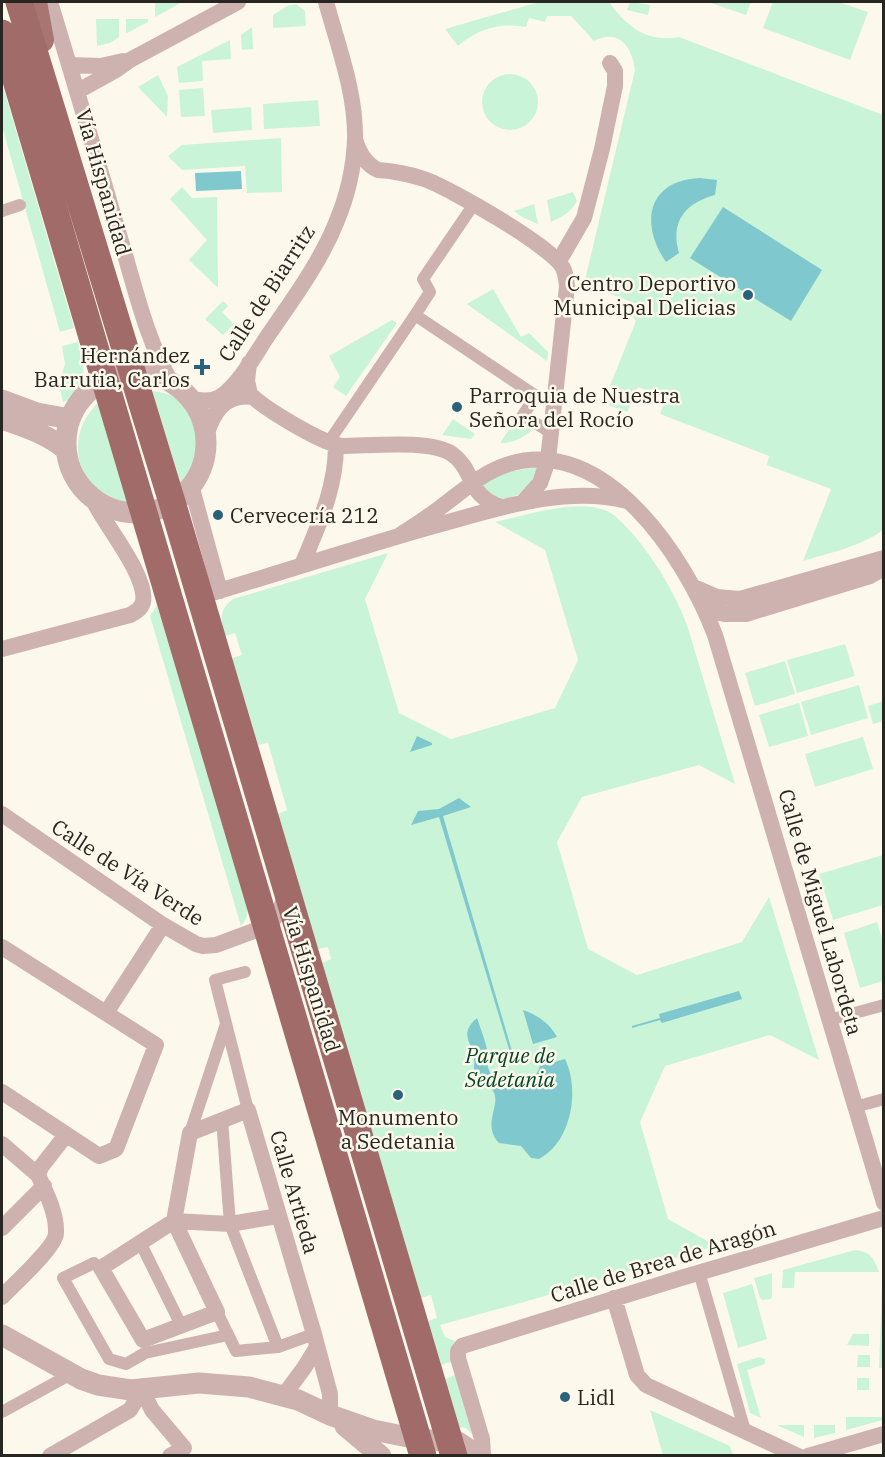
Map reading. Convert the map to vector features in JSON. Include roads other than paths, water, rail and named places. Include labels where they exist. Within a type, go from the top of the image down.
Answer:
[{"type":"highway","name":"Vía Hispanidad","points":[[19,2],[132,374],[181,494],[286,894],[452,1448]]},
{"type":"highway","name":"Vía Hispanidad","points":[[2,33],[420,1447]]},
{"type":"main road","points":[[34,2],[52,109]]},
{"type":"street","name":"Vía Hispanidad","points":[[50,2],[139,303],[159,362],[172,384]]},
{"type":"street","points":[[78,91],[107,76],[130,60],[238,2]]},
{"type":"street","name":"Calle de Biarritz","points":[[189,398],[206,400],[220,397],[249,363],[320,258],[336,224],[348,190],[355,139],[353,117],[348,84],[326,2]]},
{"type":"street","points":[[70,65],[101,66],[130,60]]},
{"type":"street","points":[[559,261],[585,218],[615,86],[615,71],[610,63]]},
{"type":"street","points":[[355,139],[363,158],[372,167],[424,179],[474,204],[519,232],[559,261],[566,276],[567,286],[548,460],[540,483],[523,502]]},
{"type":"street","points":[[348,190],[364,175],[378,170]]},
{"type":"street","points":[[302,565],[318,525],[336,468],[332,444],[430,292],[423,279],[474,204]]},
{"type":"street","points":[[2,211],[20,205]]},
{"type":"street","points":[[415,315],[536,396],[523,415],[551,433]]},
{"type":"street","points":[[124,344],[159,362]]},
{"type":"street","points":[[249,363],[247,386],[253,397],[332,444],[410,445],[439,448],[458,459],[471,482],[486,500],[502,507]]},
{"type":"street","name":"Vía Hispanidad","points":[[132,374],[147,375],[172,384],[189,398],[198,410],[206,438],[202,463],[181,494],[159,508],[144,512],[123,513],[93,500],[75,478],[66,450],[67,432],[70,419],[90,391],[105,381],[132,374]]},
{"type":"street","name":"Calle de Biarritz","points":[[206,438],[213,417],[221,406],[236,397],[253,397]]},
{"type":"street","points":[[2,400],[37,413],[70,419]]},
{"type":"street","points":[[2,419],[46,437],[66,450]]},
{"type":"street","name":"Calle de Miguel Labordeta","points":[[400,535],[438,509],[471,482],[507,465],[548,460],[565,463],[586,471],[616,489],[661,537],[694,587],[705,607],[715,634],[884,1203]]},
{"type":"street","name":"Calle de Miguel Labordeta","points":[[209,594],[400,535],[523,502],[595,496],[627,501]]},
{"type":"street","points":[[2,650],[130,615],[140,609],[143,601],[142,589],[128,557],[93,500]]},
{"type":"street","points":[[694,587],[717,597],[740,599],[884,558]]},
{"type":"street","points":[[705,607],[724,614],[737,615],[753,612],[870,576],[884,568]]},
{"type":"street","points":[[715,634],[724,614],[740,599]]},
{"type":"street","name":"Calle de Vía Verde","points":[[2,814],[189,941],[202,946],[224,942],[267,926]]},
{"type":"street","points":[[267,926],[274,920],[286,894]]},
{"type":"street","points":[[106,1013],[163,925]]},
{"type":"street","points":[[2,947],[156,1046],[116,1149],[99,1156],[2,1092]]},
{"type":"street","points":[[245,972],[215,980],[248,1110]]},
{"type":"street","points":[[829,1020],[884,1005]]},
{"type":"street","points":[[226,1024],[190,1134],[174,1221],[236,1352],[315,1341]]},
{"type":"street","points":[[855,1107],[884,1099]]},
{"type":"street","name":"Calle Artieda","points":[[190,1134],[248,1110],[330,1394],[330,1415]]},
{"type":"street","points":[[222,1120],[230,1224],[278,1347]]},
{"type":"street","points":[[2,1297],[45,1253],[56,1235],[55,1218],[41,1181],[41,1167],[66,1135]]},
{"type":"street","points":[[4,1150],[41,1181]]},
{"type":"street","points":[[2,1228],[41,1181]]},
{"type":"street","points":[[228,1335],[145,1353],[126,1364],[109,1359],[63,1278],[97,1265],[174,1221],[230,1224],[278,1216]]},
{"type":"street","name":"Calle de Brea de Aragón","points":[[481,1455],[482,1439],[458,1358],[458,1351],[462,1346],[699,1272],[884,1218]]},
{"type":"street","points":[[140,1242],[181,1326]]},
{"type":"street","points":[[97,1265],[143,1340],[217,1312]]},
{"type":"street","points":[[699,1272],[745,1431]]},
{"type":"street","points":[[614,1298],[637,1375],[641,1381],[654,1390],[798,1455]]},
{"type":"street","points":[[5,1341],[88,1382],[108,1387],[142,1390],[181,1384],[214,1383],[249,1387],[284,1395],[330,1415],[420,1447],[452,1448],[465,1445],[481,1455]]},
{"type":"street","points":[[284,1395],[300,1375],[315,1341]]},
{"type":"street","points":[[2,1412],[71,1374]]},
{"type":"street","points":[[142,1390],[152,1410],[181,1453]]},
{"type":"street","points":[[55,1454],[130,1410],[142,1390]]},
{"type":"street","points":[[373,1430],[391,1419],[405,1396]]},
{"type":"street","points":[[330,1415],[381,1455]]},
{"type":"street","points":[[808,1455],[884,1434]]},
{"type":"water","points":[[241,171],[242,189],[196,191],[195,173]]},
{"type":"water","points":[[700,178],[717,180],[715,195],[695,203],[682,215],[677,232],[679,253],[666,262],[653,233],[651,219],[653,206],[659,195],[669,186]]},
{"type":"water","points":[[723,207],[822,270],[791,321],[690,258]]},
{"type":"water","points":[[417,736],[432,743],[432,745],[410,752]]},
{"type":"water","points":[[459,798],[471,807],[443,816],[514,1058],[512,1059],[439,817],[411,825],[418,811],[439,809]]},
{"type":"water","points":[[739,991],[742,999],[662,1023],[660,1020],[632,1028],[632,1026],[660,1018],[659,1014]]},
{"type":"water","points":[[523,1010],[543,1020],[557,1037],[533,1044]]},
{"type":"water","points":[[477,1018],[488,1054],[488,1068],[502,1084],[512,1087],[525,1085],[534,1077],[540,1066],[565,1059],[572,1085],[570,1114],[559,1140],[539,1159],[531,1158],[521,1146],[499,1143],[494,1136],[492,1122],[495,1096],[493,1091],[475,1074],[473,1054],[467,1034],[471,1024]]},
{"type":"place","name":"Centro Deportivo Municipal Delicias","points":[[748,295]]},
{"type":"place","name":"Hernández Barrutia, Carlos","points":[[202,367]]},
{"type":"place","name":"Parroquia de Nuestra Señora del Rocío","points":[[457,407]]},
{"type":"place","name":"Cervecería 212","points":[[218,515]]},
{"type":"place","name":"Monumento a Sedetania","points":[[398,1095]]},
{"type":"place","name":"Lidl","points":[[565,1397]]},
{"type":"park label","name":"Parque de Sedetania","points":[[510,1067]]}]
